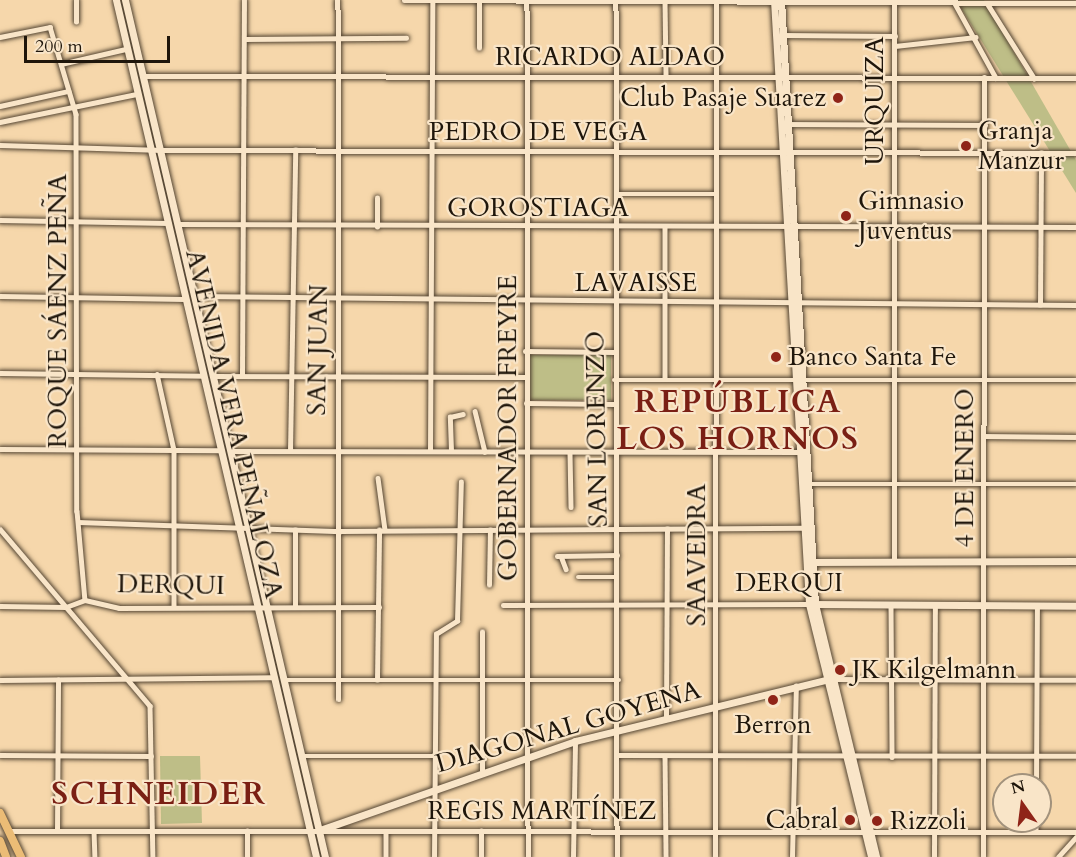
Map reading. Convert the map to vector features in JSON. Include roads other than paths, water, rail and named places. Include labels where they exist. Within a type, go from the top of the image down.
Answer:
[{"type":"main road","name":"AVENIDA VERA PEÑALOZA","points":[[116,0],[148,149],[316,857]]},
{"type":"main road","name":"AVENIDA VERA PEÑALOZA","points":[[125,0],[162,150],[325,857]]},
{"type":"main road","points":[[777,1],[782,35],[780,76],[786,124],[784,153]]},
{"type":"main road","points":[[777,1],[802,452],[803,528],[812,604],[871,857]]},
{"type":"main road","points":[[802,452],[807,484],[808,562]]},
{"type":"main road","points":[[808,562],[1076,561]]},
{"type":"main road","name":"DERQUI","points":[[812,604],[1076,606]]},
{"type":"main road","name":"DIAGONAL GOYENA","points":[[320,830],[528,755],[718,704],[829,678]]},
{"type":"main road","points":[[0,813],[21,857]]},
{"type":"main road","points":[[867,832],[876,857]]},
{"type":"main road","points":[[0,841],[6,857]]},
{"type":"street","points":[[76,0],[76,22]]},
{"type":"street","points":[[242,376],[244,0]]},
{"type":"street","name":"SAN JUAN","points":[[339,0],[336,376],[336,452],[341,531],[339,699]]},
{"type":"street","points":[[404,0],[1076,3]]},
{"type":"street","points":[[430,451],[434,77],[432,0]]},
{"type":"street","points":[[479,0],[479,48]]},
{"type":"street","name":"GOBERNADOR FREYRE","points":[[528,1],[528,228],[525,351],[528,857]]},
{"type":"street","name":"SAN LORENZO","points":[[616,1],[616,302],[612,454],[617,555],[619,680],[617,857]]},
{"type":"street","points":[[665,1],[666,76]]},
{"type":"street","name":"SAAVEDRA","points":[[715,857],[718,704],[714,378],[716,1]]},
{"type":"street","name":"URQUIZA","points":[[894,2],[896,125],[894,561]]},
{"type":"street","points":[[954,2],[996,78]]},
{"type":"street","points":[[985,2],[1034,78]]},
{"type":"street","name":"ROQUE SÁENZ PEÑA","points":[[0,37],[50,27],[73,108],[79,145],[77,448],[78,522],[85,600]]},
{"type":"street","points":[[782,35],[894,36]]},
{"type":"street","points":[[244,39],[406,38]]},
{"type":"street","points":[[895,46],[975,38]]},
{"type":"street","points":[[61,64],[126,49]]},
{"type":"street","name":"RICARDO ALDAO","points":[[144,76],[243,74],[434,77],[617,75],[1076,78]]},
{"type":"street","name":"4 DE ENERO","points":[[983,857],[985,756],[984,78]]},
{"type":"street","points":[[0,106],[68,92]]},
{"type":"street","points":[[0,122],[136,94]]},
{"type":"street","points":[[786,124],[985,125]]},
{"type":"street","name":"PEDRO DE VEGA","points":[[0,145],[79,145],[162,150],[1076,153]]},
{"type":"street","points":[[290,451],[295,150]]},
{"type":"street","points":[[1040,305],[1041,153]]},
{"type":"street","points":[[616,195],[714,194]]},
{"type":"street","points":[[377,198],[377,227]]},
{"type":"street","name":"GOROSTIAGA","points":[[0,220],[338,227],[985,229],[1076,227]]},
{"type":"street","points":[[665,228],[665,379]]},
{"type":"street","points":[[0,296],[184,299]]},
{"type":"street","name":"LAVAISSE","points":[[196,296],[527,302],[1076,305]]},
{"type":"street","points":[[525,351],[614,352]]},
{"type":"street","points":[[0,373],[525,377]]},
{"type":"street","points":[[158,374],[174,450],[174,606]]},
{"type":"street","points":[[614,380],[714,378],[1076,380]]},
{"type":"street","points":[[526,403],[613,404]]},
{"type":"street","points":[[475,411],[485,452]]},
{"type":"street","points":[[450,451],[450,417],[463,414]]},
{"type":"street","points":[[985,436],[1076,437]]},
{"type":"street","points":[[0,449],[220,450]]},
{"type":"street","points":[[231,451],[612,454],[802,452]]},
{"type":"street","points":[[570,453],[571,507]]},
{"type":"street","points":[[378,478],[385,530]]},
{"type":"street","points":[[434,857],[436,631],[452,628],[458,621],[461,482]]},
{"type":"street","points":[[807,484],[1076,484]]},
{"type":"street","points":[[78,522],[237,524],[250,530],[341,531],[803,528]]},
{"type":"street","points":[[666,718],[667,529]]},
{"type":"street","points":[[0,530],[146,699],[152,713],[153,857]]},
{"type":"street","points":[[295,530],[295,606]]},
{"type":"street","points":[[377,680],[378,530]]},
{"type":"street","points":[[489,585],[490,530]]},
{"type":"street","points":[[566,569],[559,556],[617,555]]},
{"type":"street","points":[[578,577],[617,577]]},
{"type":"street","name":"DERQUI","points":[[0,606],[66,606],[85,600],[119,608],[379,607]]},
{"type":"street","name":"DERQUI","points":[[502,605],[812,604]]},
{"type":"street","points":[[891,604],[892,757]]},
{"type":"street","points":[[934,857],[935,605]]},
{"type":"street","points":[[1036,773],[1037,606]]},
{"type":"street","points":[[482,632],[482,771]]},
{"type":"street","points":[[0,680],[272,677]]},
{"type":"street","points":[[829,678],[1076,680]]},
{"type":"street","points":[[57,831],[58,680]]},
{"type":"street","points":[[283,680],[619,680]]},
{"type":"street","points":[[792,857],[796,685]]},
{"type":"street","points":[[573,857],[575,741]]},
{"type":"street","points":[[0,755],[151,756]]},
{"type":"street","points":[[301,756],[435,756]]},
{"type":"street","points":[[619,756],[1076,756]]},
{"type":"street","points":[[665,756],[666,857]]},
{"type":"street","name":"REGIS MARTÍNEZ","points":[[9,831],[992,832]]},
{"type":"street","points":[[94,831],[94,857]]},
{"type":"street","points":[[247,831],[247,857]]},
{"type":"street","points":[[386,831],[386,857]]},
{"type":"street","points":[[481,831],[481,857]]},
{"type":"street","name":"REGIS MARTÍNEZ","points":[[1052,832],[1076,832]]},
{"type":"street","points":[[1058,857],[1076,837]]},
{"type":"place","name":"Club Pasaje Suarez","points":[[838,98]]},
{"type":"place","name":"Granja Manzur","points":[[966,146]]},
{"type":"place","name":"Gimnasio Juventus","points":[[846,216]]},
{"type":"place","name":"Banco Santa Fe","points":[[776,357]]},
{"type":"place","name":"JK Kilgelmann","points":[[840,670]]},
{"type":"place","name":"Berron","points":[[773,700]]},
{"type":"place","name":"Cabral","points":[[850,820]]},
{"type":"place","name":"Rizzoli","points":[[877,821]]},
{"type":"district","name":"REPÚBLICA LOS HORNOS","points":[[738,422]]},
{"type":"district","name":"SCHNEIDER","points":[[159,794]]}]
